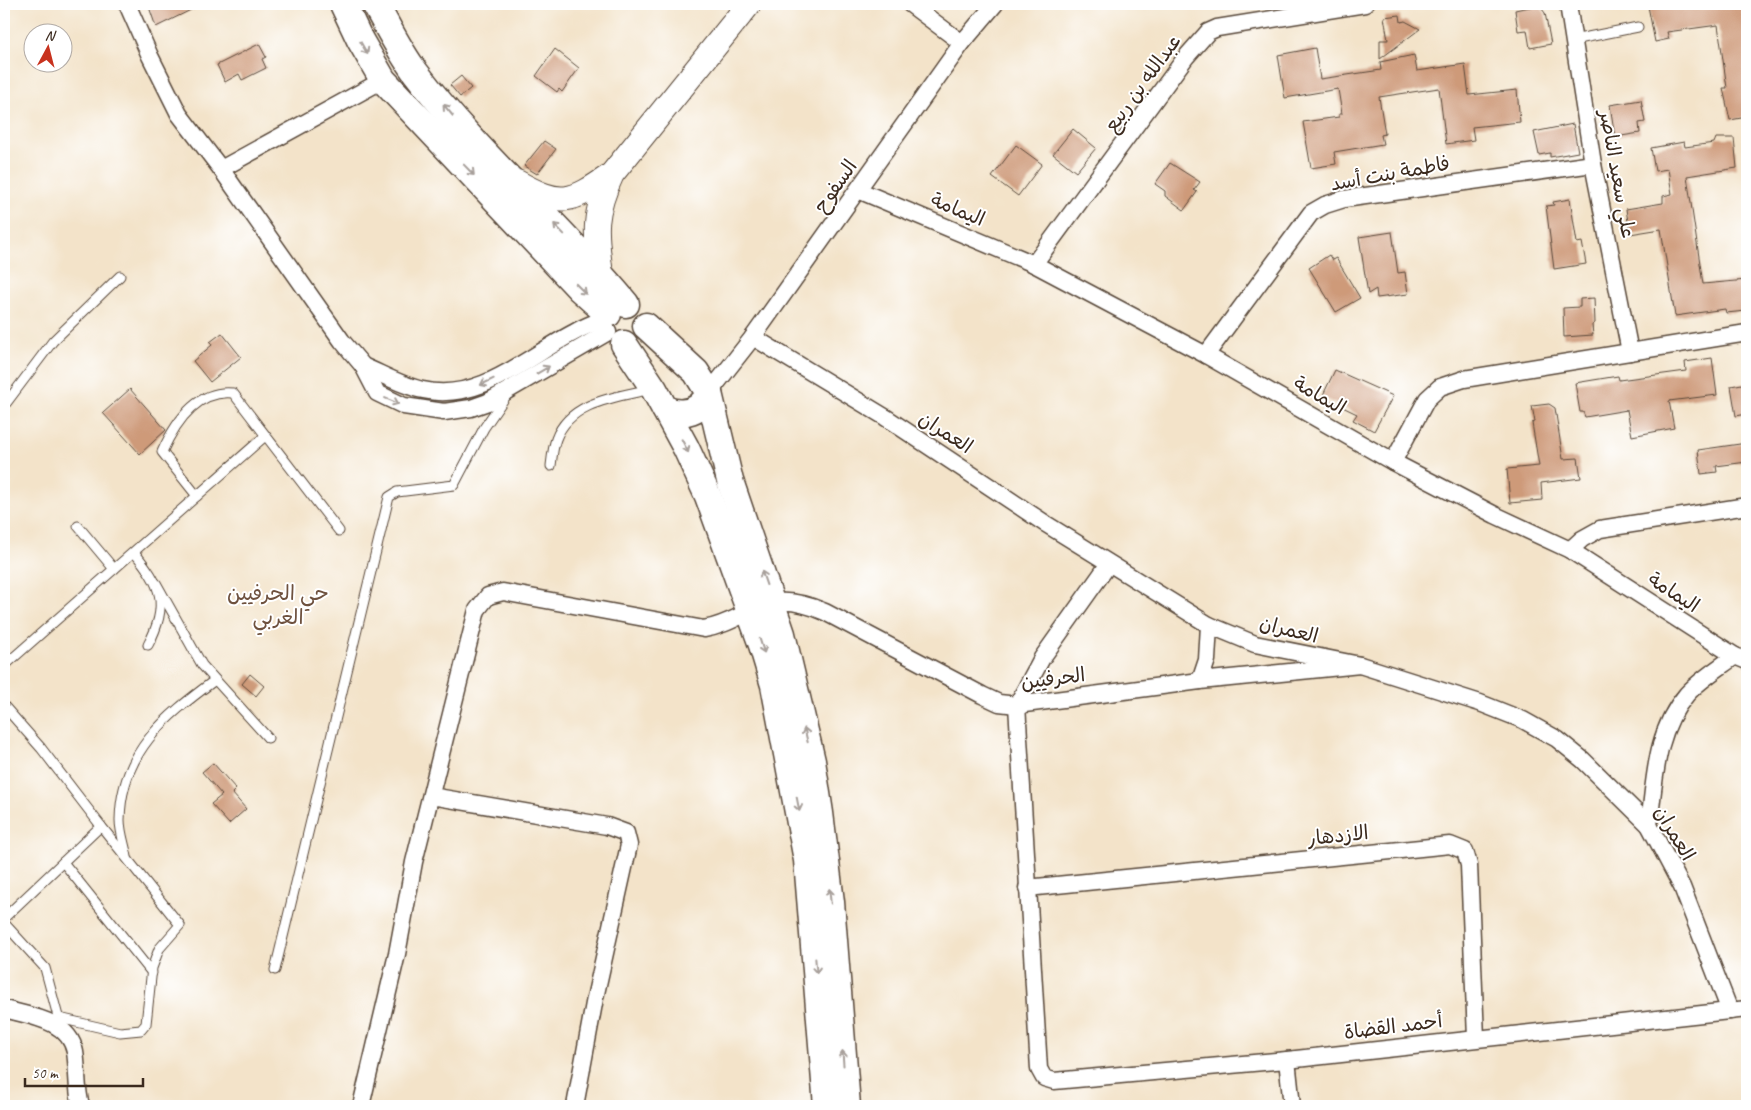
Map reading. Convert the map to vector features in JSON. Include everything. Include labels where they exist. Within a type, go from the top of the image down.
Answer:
[{"type":"main road","points":[[343,4],[360,40],[383,80],[580,289],[637,341],[643,334],[646,326],[703,382],[730,481],[761,608],[774,685],[802,822],[807,860],[827,1106]]},
{"type":"main road","points":[[375,4],[416,73],[468,134],[601,274],[615,322],[660,399],[761,608],[806,734],[820,814],[831,902],[847,1106]]},
{"type":"main road","points":[[660,399],[664,379],[676,373],[703,382]]},
{"type":"main road","points":[[660,399],[678,413],[692,411],[702,404],[703,382]]},
{"type":"street","points":[[128,4],[163,84],[180,114],[221,169],[284,262],[362,366],[377,393],[404,406],[419,410],[444,412],[471,408],[511,389],[615,322]]},
{"type":"street","points":[[601,274],[596,223],[601,198],[612,174],[749,4]]},
{"type":"street","points":[[910,4],[962,43]]},
{"type":"street","name":"السفوح","points":[[703,382],[754,337],[962,43],[995,4]]},
{"type":"street","name":"عبدالله بن ربيع","points":[[1034,264],[1186,56],[1208,32],[1217,28],[1365,4]]},
{"type":"street","name":"علي سعيد الناصر","points":[[1568,4],[1593,164],[1630,352]]},
{"type":"street","points":[[221,169],[383,80]]},
{"type":"street","name":"فاطمة بنت أسد","points":[[1206,354],[1311,213],[1325,205],[1344,199],[1593,164]]},
{"type":"street","points":[[511,179],[546,198],[561,199],[585,193],[612,174]]},
{"type":"street","name":"اليمامة","points":[[858,190],[1034,264],[1206,354],[1393,462],[1495,515],[1570,550],[1741,658]]},
{"type":"street","points":[[362,366],[416,388],[455,393],[484,383],[576,331],[615,322]]},
{"type":"street","points":[[1393,462],[1427,399],[1440,387],[1464,379],[1747,333]]},
{"type":"street","name":"العمران","points":[[754,337],[885,416],[1108,564],[1209,625],[1255,644],[1360,665],[1480,703],[1523,720],[1557,739],[1583,760],[1650,825],[1682,887],[1730,1011]]},
{"type":"street","points":[[1570,550],[1582,539],[1600,530],[1747,506]]},
{"type":"street","points":[[1027,888],[1016,705],[1042,658],[1108,564]]},
{"type":"street","points":[[361,1106],[431,796],[477,610],[488,596],[503,592],[704,629],[715,627],[761,608]]},
{"type":"street","name":"الحرفيين","points":[[761,608],[794,603],[815,608],[982,695],[999,703],[1016,705],[1200,681],[1360,665]]},
{"type":"street","points":[[1200,681],[1207,660],[1209,625]]},
{"type":"street","points":[[1650,825],[1658,751],[1669,722],[1688,693],[1741,658]]},
{"type":"street","points":[[431,796],[607,826],[626,833],[629,845],[595,998],[575,1106]]},
{"type":"street","name":"الازدهار","points":[[1027,888],[1450,845],[1465,850],[1469,865],[1476,1038]]},
{"type":"street","name":"أحمد القضاة","points":[[1027,888],[1039,1069],[1044,1078],[1054,1081],[1287,1060],[1747,1009]]},
{"type":"street","points":[[4,1009],[60,1023],[75,1050],[79,1104]]},
{"type":"street","points":[[1287,1060],[1292,1106]]},
{"type":"lane","points":[[1573,40],[1638,27]]},
{"type":"lane","points":[[4,406],[53,341],[120,276]]},
{"type":"lane","points":[[275,970],[389,497],[397,492],[454,486],[484,428],[511,389]]},
{"type":"lane","points":[[197,496],[162,452],[180,419],[204,397],[223,392],[233,393],[339,531]]},
{"type":"lane","points":[[551,466],[556,439],[568,418],[596,402],[660,399]]},
{"type":"lane","points":[[4,666],[265,436]]},
{"type":"lane","points":[[78,526],[114,569]]},
{"type":"lane","points":[[134,552],[153,575],[160,594],[158,620],[148,645]]},
{"type":"lane","points":[[156,583],[202,665],[268,738]]},
{"type":"lane","points":[[128,860],[120,820],[126,785],[141,747],[162,721],[215,680]]},
{"type":"lane","points":[[4,706],[41,748],[180,925],[159,949],[152,973],[146,1024],[142,1030],[120,1032],[60,1023],[45,968],[4,923]]},
{"type":"lane","points":[[4,918],[101,826]]},
{"type":"lane","points":[[63,862],[152,973]]},
{"type":"building","points":[[148,4],[203,4],[156,27]]},
{"type":"building","points":[[1663,4],[1744,4],[1747,31],[1747,117],[1730,120],[1723,88],[1727,88],[1718,25],[1667,32],[1669,39],[1655,42],[1648,6]]},
{"type":"building","points":[[1539,5],[1545,13],[1551,44],[1530,48],[1527,30],[1518,31],[1515,10]]},
{"type":"building","points":[[1400,15],[1401,22],[1405,21],[1420,29],[1380,59],[1380,40],[1388,40],[1384,17]]},
{"type":"building","points":[[259,44],[266,57],[262,59],[266,68],[242,80],[239,74],[225,82],[217,65]]},
{"type":"building","points":[[1315,48],[1320,79],[1381,70],[1380,62],[1414,55],[1417,71],[1465,64],[1469,95],[1517,90],[1520,122],[1472,127],[1474,140],[1446,144],[1439,88],[1379,97],[1385,134],[1381,135],[1383,144],[1334,152],[1336,164],[1311,168],[1303,122],[1339,117],[1339,114],[1342,114],[1338,89],[1285,98],[1278,55]]},
{"type":"building","points":[[555,49],[579,68],[562,92],[559,89],[557,92],[536,76]]},
{"type":"building","points":[[461,76],[471,88],[460,97],[450,85]]},
{"type":"building","points":[[1641,100],[1645,122],[1639,123],[1640,133],[1615,137],[1610,105]]},
{"type":"building","points":[[1573,124],[1578,152],[1550,157],[1550,153],[1539,155],[1534,132]]},
{"type":"building","points":[[1073,129],[1096,148],[1076,172],[1053,154]]},
{"type":"building","points":[[1716,138],[1734,138],[1737,168],[1687,176],[1703,284],[1747,280],[1747,294],[1744,294],[1746,311],[1726,313],[1725,309],[1675,316],[1661,229],[1630,234],[1626,209],[1663,203],[1663,196],[1672,194],[1668,169],[1655,171],[1651,148],[1684,142],[1685,147],[1714,143]]},
{"type":"building","points":[[544,141],[556,149],[537,174],[524,166]]},
{"type":"building","points":[[1016,145],[1042,164],[1018,196],[992,177]]},
{"type":"building","points":[[1170,163],[1200,182],[1194,190],[1197,192],[1184,210],[1165,196],[1165,191],[1155,184]]},
{"type":"building","points":[[1570,199],[1577,243],[1582,242],[1586,264],[1554,269],[1546,206],[1554,205],[1553,202]]},
{"type":"building","points":[[1392,232],[1398,273],[1405,272],[1408,294],[1377,298],[1376,289],[1368,294],[1359,237]]},
{"type":"building","points":[[1329,255],[1332,260],[1336,258],[1360,298],[1336,312],[1309,268]]},
{"type":"building","points":[[1594,298],[1595,323],[1592,325],[1593,335],[1564,337],[1563,308],[1580,307],[1580,299]]},
{"type":"building","points":[[222,333],[241,357],[210,382],[193,361],[212,345],[210,342]]},
{"type":"building","points":[[1712,358],[1717,395],[1669,401],[1674,428],[1632,436],[1627,410],[1585,417],[1583,412],[1580,412],[1575,383],[1618,376],[1619,380],[1686,371],[1685,362]]},
{"type":"building","points":[[1335,370],[1393,396],[1374,431],[1353,420],[1357,414],[1322,397]]},
{"type":"building","points":[[1747,383],[1747,414],[1736,416],[1731,386]]},
{"type":"building","points":[[130,389],[166,430],[140,454],[103,413]]},
{"type":"building","points":[[1549,404],[1555,408],[1563,459],[1578,458],[1581,478],[1541,483],[1542,500],[1510,503],[1507,469],[1539,466],[1532,423],[1535,422],[1532,406]]},
{"type":"building","points":[[1747,443],[1747,462],[1716,466],[1717,472],[1701,474],[1698,450]]},
{"type":"building","points":[[250,674],[264,686],[256,696],[242,684]]},
{"type":"building","points":[[213,763],[236,789],[232,793],[246,809],[229,824],[211,804],[222,795],[202,772]]},
{"type":"district","name":"حي الحرفيين الغربي","points":[[278,605]]}]
